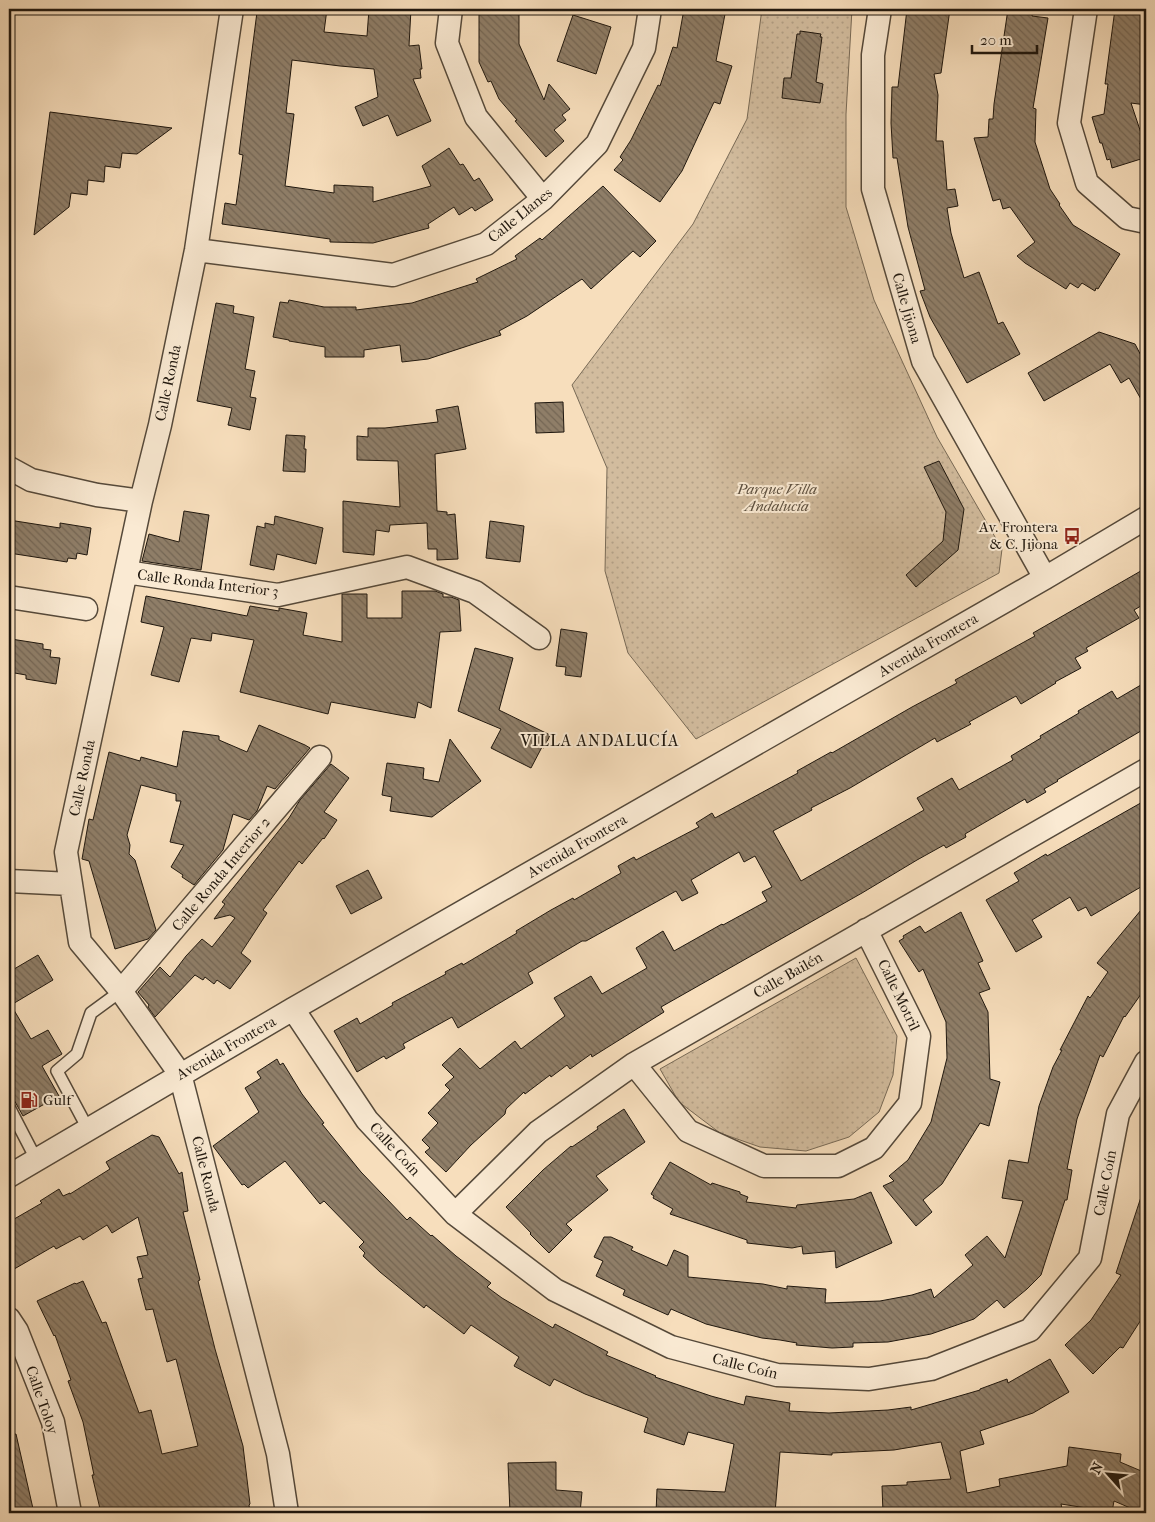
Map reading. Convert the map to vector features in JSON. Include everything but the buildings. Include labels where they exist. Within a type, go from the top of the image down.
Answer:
[{"type":"street","name":"Calle Ronda","points":[[232,9],[196,250],[160,425],[141,501],[66,852],[80,942],[121,991],[180,1074],[278,1454],[287,1513]]},
{"type":"street","points":[[451,9],[447,42],[476,117],[543,199]]},
{"type":"street","name":"Calle Llanes","points":[[196,250],[393,275],[486,244],[543,199],[597,144],[644,48],[650,9]]},
{"type":"street","name":"Calle Jijona","points":[[880,9],[873,56],[873,189],[875,198],[923,361],[1045,578]]},
{"type":"street","points":[[1086,9],[1070,122],[1087,183],[1127,218],[1146,222]]},
{"type":"street","points":[[9,468],[31,480],[97,495],[141,501]]},
{"type":"street","name":"Avenida Frontera","points":[[9,1176],[180,1074],[1045,578],[1146,518]]},
{"type":"street","name":"Calle Ronda Interior 3","points":[[126,572],[278,595],[407,567],[475,592],[539,638]]},
{"type":"street","points":[[9,597],[86,609]]},
{"type":"street","name":"Calle Ronda Interior 2","points":[[121,991],[320,757]]},
{"type":"street","name":"Calle Bailén","points":[[455,1214],[538,1132],[634,1064],[1146,770]]},
{"type":"street","points":[[9,881],[71,884]]},
{"type":"street","name":"Calle Motril","points":[[634,1064],[688,1131],[764,1166],[838,1166],[874,1148],[910,1103],[920,1036],[866,930]]},
{"type":"street","name":"Calle Coín","points":[[293,1009],[367,1120],[455,1214],[555,1290],[671,1347],[778,1376],[869,1379],[931,1369],[1030,1330],[1090,1258],[1118,1114],[1146,1062]]},
{"type":"street","name":"Calle Toloy","points":[[9,1319],[17,1331],[53,1422],[70,1513]]},
{"type":"lane","points":[[88,1129],[57,1071],[77,1054],[91,1013],[121,991]]},
{"type":"lane","points":[[9,1107],[36,1159]]},
{"type":"green space","name":"Parque Villa Andalucía","points":[[762,9],[852,9],[846,114],[846,207],[874,300],[937,437],[1002,549],[999,573],[696,739],[628,653],[605,571],[607,468],[572,385],[693,224],[747,119]]},
{"type":"green space","points":[[856,958],[897,1036],[893,1075],[879,1112],[849,1137],[806,1151],[760,1147],[720,1133],[679,1102],[660,1069]]},
{"type":"place","name":"Av. Frontera & C. Jijona","points":[[1072,536]]},
{"type":"place","name":"Gulf","points":[[29,1100]]},
{"type":"district","name":"VILLA ANDALUCÍA","points":[[600,740]]}]
